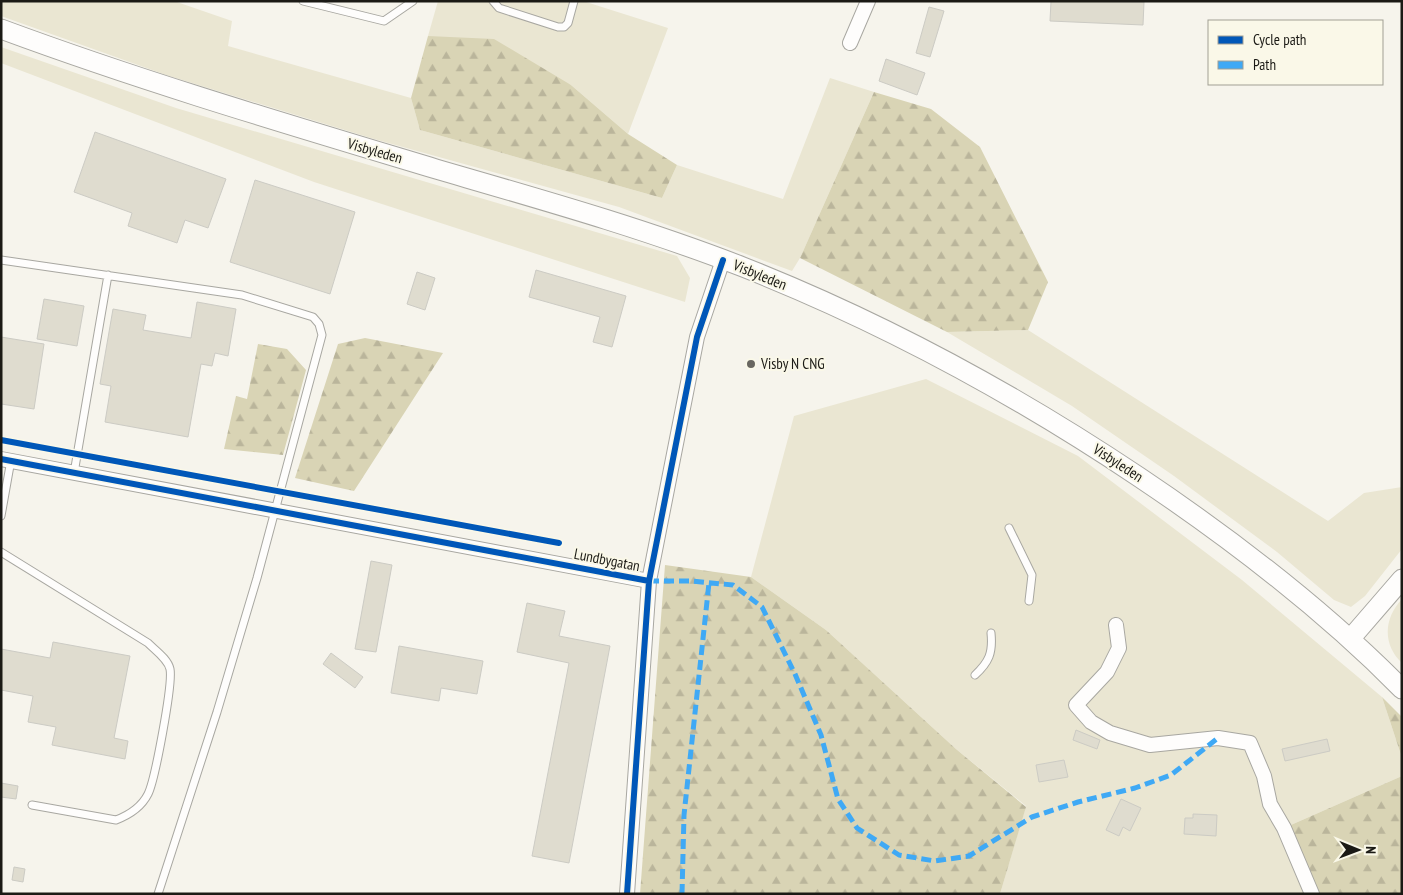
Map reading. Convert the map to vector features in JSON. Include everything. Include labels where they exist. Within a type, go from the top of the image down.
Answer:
[{"type":"main road","name":"Visbyleden","points":[[1,29],[210,101],[573,209],[723,260],[796,290],[911,343],[1052,421],[1216,530],[1281,578],[1351,638],[1402,689]]},
{"type":"main road","points":[[1351,638],[1402,579]]},
{"type":"street","points":[[850,43],[868,1]]},
{"type":"street","name":"Lundbygatan","points":[[627,894],[645,611],[649,581],[697,337],[723,260]]},
{"type":"street","name":"Lundbygatan","points":[[6,460],[649,581]]},
{"type":"street","points":[[1116,625],[1119,648],[1107,672],[1076,705],[1091,722],[1110,733],[1150,745],[1218,738],[1250,743],[1264,776],[1270,804],[1284,828],[1312,894]]},
{"type":"lane","points":[[303,1],[384,21],[413,1]]},
{"type":"lane","points":[[493,1],[499,8],[558,27],[564,27],[568,23],[574,1]]},
{"type":"lane","points":[[1,260],[242,295],[313,317],[319,324],[322,335],[217,712],[158,894]]},
{"type":"lane","points":[[74,473],[108,275]]},
{"type":"lane","points":[[1,516],[6,460]]},
{"type":"lane","points":[[1009,528],[1032,575],[1029,601]]},
{"type":"lane","points":[[1,552],[148,643],[168,663],[170,670],[169,691],[152,779],[148,794],[140,806],[129,815],[116,820],[32,805]]},
{"type":"lane","points":[[975,675],[988,663],[991,655],[991,634]]},
{"type":"shaded area","points":[[1,1],[174,1],[232,21],[228,46],[411,98],[420,130],[662,198],[677,165],[783,199],[830,78],[874,92],[800,258],[792,271],[619,207],[374,139],[166,75],[1,16]]},
{"type":"shaded area","points":[[438,1],[583,1],[668,28],[628,134],[571,85],[428,36]]},
{"type":"shaded area","points":[[1,47],[176,108],[677,256],[690,278],[685,302],[314,182],[1,63]]},
{"type":"shaded area","points":[[1028,330],[1328,521],[1364,493],[1402,487],[1402,549],[1365,596],[1351,607],[1334,600],[1277,552],[1174,476],[1072,406],[947,332]]},
{"type":"shaded area","points":[[926,379],[1078,456],[1242,580],[1382,697],[1402,758],[1402,776],[1284,828],[1312,894],[1000,894],[1026,806],[956,749],[826,630],[751,577],[794,416]]},
{"type":"shaded area","points":[[1402,599],[1402,663],[1391,648],[1388,631],[1392,614]]},
{"type":"green space","points":[[428,36],[494,39],[571,85],[628,134],[677,165],[662,198],[420,130],[411,98]]},
{"type":"green space","points":[[874,92],[931,109],[980,147],[1048,282],[1028,330],[947,332],[800,258]]},
{"type":"green space","points":[[365,338],[443,353],[354,491],[295,478],[338,344]]},
{"type":"green space","points":[[258,344],[287,349],[306,370],[283,455],[224,449],[236,396],[247,399]]},
{"type":"green space","points":[[665,565],[751,577],[826,630],[956,749],[1026,807],[1000,894],[640,894]]},
{"type":"green space","points":[[1382,697],[1402,717],[1402,758]]},
{"type":"green space","points":[[1402,776],[1402,894],[1312,894],[1284,828]]},
{"type":"building","points":[[1051,1],[1144,2],[1143,25],[1050,21]]},
{"type":"building","points":[[929,7],[944,11],[930,57],[916,53]]},
{"type":"building","points":[[886,59],[925,73],[917,95],[879,81]]},
{"type":"building","points":[[95,132],[226,179],[208,228],[185,220],[177,243],[128,226],[132,213],[74,192]]},
{"type":"building","points":[[255,180],[355,212],[330,294],[230,262]]},
{"type":"building","points":[[536,270],[626,296],[612,347],[593,342],[600,317],[529,297]]},
{"type":"building","points":[[417,272],[435,278],[425,310],[407,304]]},
{"type":"building","points":[[44,299],[84,306],[77,346],[37,339]]},
{"type":"building","points":[[197,302],[236,309],[228,356],[215,353],[212,366],[201,364],[188,437],[105,422],[111,386],[100,384],[113,309],[146,315],[143,330],[191,338]]},
{"type":"building","points":[[1,337],[44,344],[34,409],[1,404]]},
{"type":"building","points":[[371,561],[392,565],[376,652],[355,649]]},
{"type":"building","points":[[527,603],[565,611],[559,636],[610,646],[569,863],[532,856],[569,663],[517,652]]},
{"type":"building","points":[[53,642],[130,656],[114,738],[128,741],[125,759],[52,745],[56,727],[28,722],[33,696],[1,690],[1,649],[50,658]]},
{"type":"building","points":[[399,646],[483,661],[477,694],[441,688],[439,701],[391,693]]},
{"type":"building","points":[[331,653],[363,677],[355,688],[323,664]]},
{"type":"building","points":[[1076,730],[1100,740],[1097,749],[1073,740]]},
{"type":"building","points":[[1327,739],[1330,751],[1285,761],[1282,749]]},
{"type":"building","points":[[1064,760],[1068,777],[1039,782],[1036,765]]},
{"type":"building","points":[[1,783],[18,786],[16,799],[1,797]]},
{"type":"building","points":[[1121,799],[1141,808],[1130,831],[1123,827],[1119,836],[1106,830]]},
{"type":"building","points":[[1193,814],[1217,815],[1216,836],[1184,834],[1185,818],[1193,818]]},
{"type":"building","points":[[14,867],[25,869],[23,882],[12,880]]},
{"type":"marked path","points":[[649,581],[691,581],[733,585],[762,607],[795,674],[821,735],[838,799],[857,828],[899,855],[935,861],[969,856],[1032,817],[1078,802],[1135,788],[1171,775],[1218,738]]},
{"type":"marked path","points":[[682,894],[684,815],[709,583]]},
{"type":"cycle path","points":[[627,894],[649,581],[697,337],[723,260]]},
{"type":"cycle path","points":[[1,440],[559,543]]},
{"type":"cycle path","points":[[1,459],[649,581]]},
{"type":"place","name":"Visby N CNG","points":[[751,364]]}]
